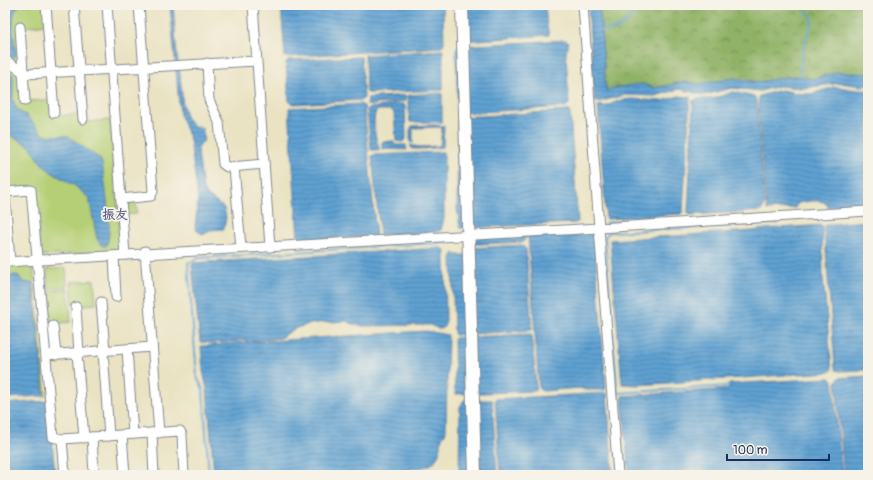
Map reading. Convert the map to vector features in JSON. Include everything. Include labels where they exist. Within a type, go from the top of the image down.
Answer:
[{"type":"main road","points":[[462,5],[475,475]]},
{"type":"street","points":[[46,5],[54,113]]},
{"type":"street","points":[[74,5],[83,119]]},
{"type":"street","points":[[107,5],[125,255]]},
{"type":"street","points":[[121,199],[151,196],[152,194],[139,5]]},
{"type":"street","points":[[253,5],[270,247]]},
{"type":"street","points":[[583,5],[618,475]]},
{"type":"street","points":[[20,27],[25,100]]},
{"type":"street","points":[[5,60],[26,74],[256,61]]},
{"type":"street","points":[[207,63],[209,100],[219,122],[223,164],[227,167],[264,164]]},
{"type":"street","points":[[234,166],[241,248]]},
{"type":"street","points":[[5,192],[31,190],[53,437],[62,439],[180,431],[182,435],[184,475]]},
{"type":"street","points":[[5,196],[8,262],[114,256],[146,252],[270,247],[468,233],[599,228],[868,211]]},
{"type":"street","points":[[146,252],[156,433],[154,475]]},
{"type":"street","points":[[114,256],[116,297]]},
{"type":"street","points":[[101,302],[109,436]]},
{"type":"street","points":[[76,307],[78,353],[94,475]]},
{"type":"street","points":[[53,326],[56,354]]},
{"type":"street","points":[[46,355],[152,347]]},
{"type":"street","points":[[127,349],[133,434]]},
{"type":"street","points":[[122,435],[125,475]]},
{"type":"street","points":[[62,439],[65,475]]},
{"type":"green space","points":[[5,5],[45,5],[46,24],[17,28],[29,101],[50,100],[51,113],[58,116],[79,114],[86,122],[110,120],[121,247],[120,251],[41,256],[33,187],[5,190]]},
{"type":"green space","points":[[599,5],[868,5],[868,74],[827,75],[814,79],[794,76],[757,82],[734,78],[700,84],[684,82],[654,88],[643,84],[606,90]]},
{"type":"green space","points":[[136,201],[137,214],[124,215],[125,202]]},
{"type":"green space","points":[[32,265],[46,396],[42,396],[44,394],[23,282],[14,275],[5,276],[5,266]]},
{"type":"green space","points":[[66,268],[67,287],[48,288],[47,269]]},
{"type":"green space","points":[[94,280],[96,304],[73,306],[71,282]]},
{"type":"green space","points":[[68,289],[71,322],[51,324],[48,291]]},
{"type":"water","points":[[6,5],[21,5],[16,9],[13,19],[16,55],[14,58],[7,55],[5,52]]},
{"type":"water","points":[[170,5],[173,5],[183,106],[187,119],[193,126],[202,128],[204,136],[203,142],[198,147],[203,190],[208,196],[224,208],[226,217],[224,229],[210,230],[203,234],[197,231],[195,226],[198,202],[197,191],[190,140],[180,115]]},
{"type":"water","points":[[281,5],[443,5],[444,43],[441,47],[285,57]]},
{"type":"water","points":[[456,5],[545,5],[549,35],[466,41]]},
{"type":"water","points":[[588,5],[599,5],[606,90],[643,84],[654,88],[684,82],[700,84],[734,78],[757,82],[794,76],[814,79],[838,72],[868,74],[868,85],[861,86],[841,83],[803,88],[779,86],[760,91],[732,88],[704,95],[680,89],[655,96],[625,95],[598,102],[595,100],[594,96]]},
{"type":"water","points":[[566,40],[568,42],[566,53],[569,104],[565,107],[462,113],[463,117],[569,111],[578,222],[460,228],[457,208],[457,47]]},
{"type":"water","points":[[443,50],[443,90],[366,92],[365,55]]},
{"type":"water","points":[[361,57],[364,98],[362,100],[293,104],[289,101],[286,63],[288,60]]},
{"type":"water","points":[[5,72],[11,72],[13,75],[13,100],[16,107],[20,112],[26,115],[44,135],[68,136],[100,159],[102,163],[109,219],[108,239],[106,246],[102,246],[97,239],[89,198],[75,186],[51,172],[41,163],[31,147],[10,135],[5,130]]},
{"type":"water","points":[[834,87],[867,90],[868,92],[868,204],[828,207],[823,202],[815,201],[798,203],[795,208],[767,210],[758,105],[759,96],[782,90],[801,94],[811,94]]},
{"type":"water","points":[[733,92],[755,97],[756,100],[765,205],[761,211],[690,215],[688,213],[693,101],[697,99],[712,99]]},
{"type":"water","points":[[441,93],[442,122],[410,122],[408,103],[409,95]]},
{"type":"water","points":[[405,95],[406,101],[376,104],[372,106],[367,105],[368,98]]},
{"type":"water","points":[[679,96],[690,97],[683,211],[681,214],[606,219],[598,106],[602,105],[604,107],[621,100],[632,99],[662,101]]},
{"type":"water","points":[[360,104],[364,106],[376,236],[299,240],[289,108]]},
{"type":"water","points":[[392,104],[404,104],[406,139],[402,142],[396,141],[394,113],[392,110],[379,110],[376,111],[374,124],[379,150],[371,150],[367,109]]},
{"type":"water","points":[[412,126],[444,126],[443,147],[412,149],[410,145],[419,147],[440,146],[442,129],[440,127],[414,128],[413,143],[410,142],[410,130]]},
{"type":"water","points":[[393,141],[395,145],[406,145],[407,150],[382,149],[382,142]]},
{"type":"water","points":[[443,152],[444,219],[441,230],[435,232],[380,235],[372,156]]},
{"type":"water","points":[[868,221],[868,370],[839,371],[836,370],[835,367],[824,227],[825,225],[830,224]]},
{"type":"water","points":[[822,225],[823,277],[832,370],[830,372],[637,385],[622,384],[610,240]]},
{"type":"water","points":[[596,231],[597,234],[594,238],[606,388],[605,390],[585,390],[580,388],[543,391],[539,389],[528,237],[525,237],[524,241],[522,242],[480,244],[474,244],[468,238]]},
{"type":"water","points":[[521,245],[526,249],[532,330],[455,335],[452,255],[454,253],[457,255],[468,255],[473,248]]},
{"type":"water","points":[[441,248],[445,250],[446,321],[444,327],[439,329],[430,325],[363,326],[346,321],[316,323],[294,329],[280,338],[252,341],[426,331],[448,335],[446,430],[442,437],[436,460],[433,463],[428,466],[411,469],[410,472],[375,475],[214,475],[207,389],[203,371],[201,346],[247,342],[247,340],[213,343],[200,342],[193,263]]},
{"type":"water","points":[[18,275],[23,282],[33,283],[44,394],[42,396],[5,398],[5,276]]},
{"type":"water","points":[[530,334],[532,336],[536,387],[535,391],[456,394],[454,338]]},
{"type":"water","points":[[868,376],[868,475],[844,475],[836,383],[839,378]]},
{"type":"water","points":[[831,378],[833,380],[842,475],[629,475],[622,396],[729,389],[729,384]]},
{"type":"water","points":[[607,393],[613,475],[500,475],[495,399]]},
{"type":"water","points":[[464,400],[492,400],[497,475],[459,475],[460,407]]},
{"type":"water","points":[[49,402],[55,475],[5,475],[5,404]]},
{"type":"waterway","points":[[601,30],[610,30],[625,24],[636,5]]},
{"type":"waterway","points":[[797,5],[807,12],[812,19],[803,48],[800,76]]},
{"type":"waterway","points":[[605,223],[618,222]]},
{"type":"waterway","points":[[624,475],[605,237],[611,232],[778,223]]},
{"type":"waterway","points":[[209,475],[203,389],[197,377],[188,263],[199,258],[450,242]]},
{"type":"waterway","points":[[618,393],[729,386]]},
{"type":"district","name":"振友","points":[[115,215]]}]
